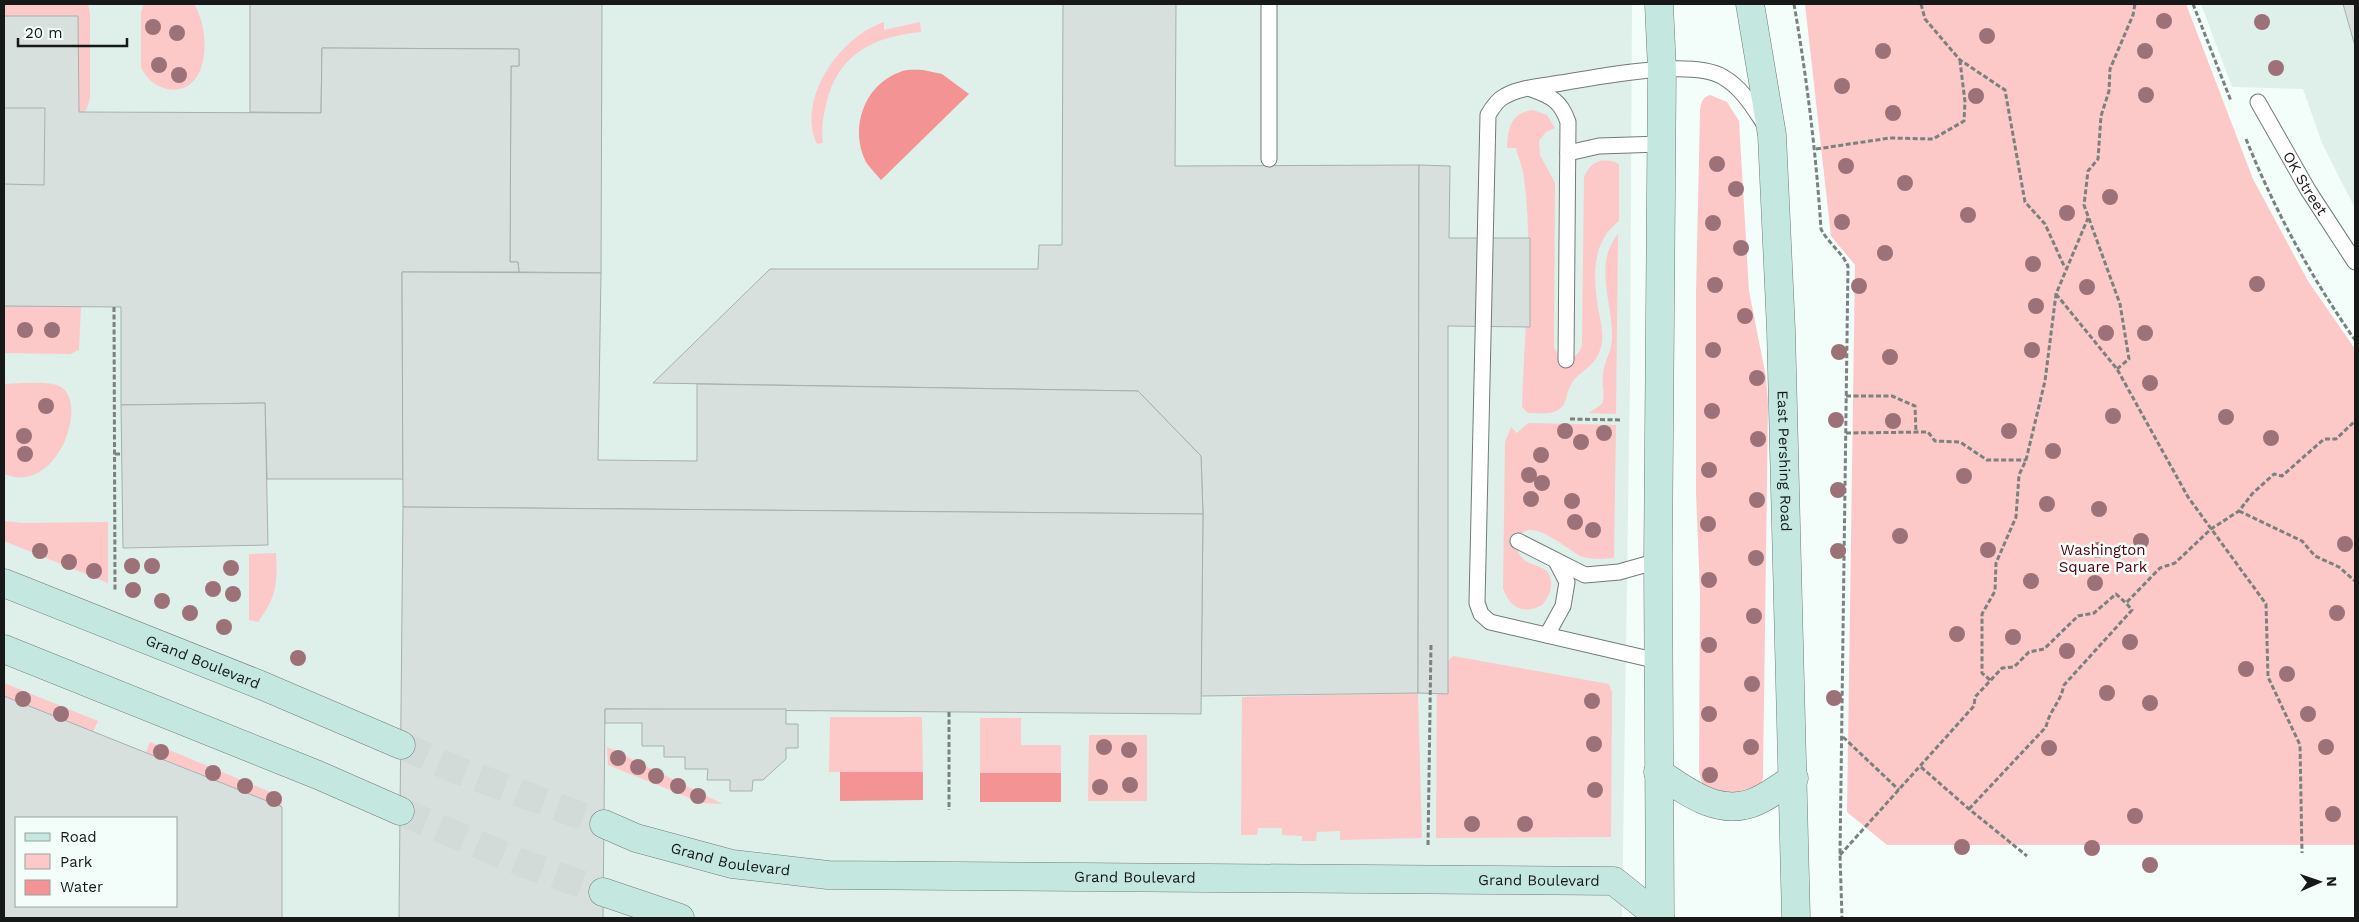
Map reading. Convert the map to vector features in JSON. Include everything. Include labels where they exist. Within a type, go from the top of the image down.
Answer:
[{"type":"main road","points":[[1659,4],[1662,70],[1658,561],[1660,918]]},
{"type":"main road","name":"East Pershing Road","points":[[1750,4],[1772,135],[1781,330],[1794,778],[1796,918]]},
{"type":"main road","name":"Grand Boulevard","points":[[4,583],[263,686],[401,745]]},
{"type":"main road","points":[[4,649],[318,775],[400,811]]},
{"type":"main road","points":[[1658,772],[1699,800],[1718,805],[1736,806],[1755,802],[1794,778]]},
{"type":"main road","name":"Grand Boulevard","points":[[604,824],[636,838],[732,864],[828,875],[1614,880],[1660,918]]},
{"type":"main road","points":[[603,892],[680,918]]},
{"type":"lane","points":[[1269,4],[1270,159]]},
{"type":"lane","points":[[1658,661],[1490,622],[1480,614],[1476,603],[1486,130],[1488,115],[1494,104],[1505,96],[1528,89],[1626,72],[1702,70],[1722,76],[1741,91],[1772,135]]},
{"type":"lane","points":[[1528,89],[1547,95],[1564,107],[1568,122],[1566,360]]},
{"type":"lane","name":"OK Street","points":[[2258,102],[2308,190],[2355,262]]},
{"type":"lane","points":[[1568,152],[1599,146],[1661,144]]},
{"type":"lane","points":[[1518,541],[1585,574],[1620,572],[1658,561]]},
{"type":"lane","points":[[1547,636],[1563,606],[1567,582],[1556,561]]},
{"type":"path","points":[[1794,4],[1808,82],[1816,149],[1821,229],[1826,240],[1845,260],[1848,266],[1840,855],[1842,918]]},
{"type":"path","points":[[1921,4],[1925,19],[1960,60],[2005,90],[2025,202],[2045,224],[2066,268]]},
{"type":"path","points":[[2117,369],[2130,359],[2120,304],[2084,205],[2088,170],[2098,159],[2100,116],[2109,91],[2110,69],[2133,15],[2135,4]]},
{"type":"path","points":[[1816,149],[1890,138],[1933,139],[1964,121],[1965,102],[1960,60]]},
{"type":"path","points":[[1990,680],[1982,673],[1982,614],[1995,591],[1996,564],[2016,517],[2018,475],[2026,460],[2045,381],[2056,294],[2088,218]]},
{"type":"path","points":[[2056,294],[2117,369],[2161,452],[2188,497],[2266,604],[2268,677],[2300,745],[2302,853]]},
{"type":"path","points":[[114,307],[115,592]]},
{"type":"path","points":[[1846,396],[1892,396],[1916,406],[1916,432]]},
{"type":"path","points":[[1570,419],[1622,420]]},
{"type":"path","points":[[2126,603],[2160,568],[2175,563],[2211,529],[2239,511],[2252,494],[2274,474],[2282,476],[2324,439],[2336,439],[2355,421]]},
{"type":"path","points":[[1846,433],[1928,432],[1935,441],[1960,442],[1987,460],[2026,460]]},
{"type":"path","points":[[115,454],[122,454]]},
{"type":"path","points":[[2239,511],[2302,542],[2315,556],[2339,567],[2355,581]]},
{"type":"path","points":[[1840,855],[1974,706],[1975,697],[2002,668],[2014,667],[2030,652],[2044,649],[2078,616],[2094,613],[2116,594],[2132,610],[2064,685],[2061,700],[2048,714],[2046,727],[1969,810]]},
{"type":"path","points":[[1428,845],[1431,643]]},
{"type":"path","points":[[949,712],[950,810]]},
{"type":"path","points":[[1842,737],[1899,790]]},
{"type":"path","points":[[1921,767],[1969,810],[2027,856]]},
{"type":"shaded area","points":[[4,4],[1632,4],[1630,379],[1622,918],[4,918]]},
{"type":"shaded area","points":[[2201,4],[2355,4],[2355,208],[2322,143],[2303,89],[2232,87]]},
{"type":"green space","points":[[4,4],[88,4],[90,13],[90,98],[87,108],[82,115],[79,116],[78,16],[4,16]]},
{"type":"green space","points":[[144,4],[194,4],[198,12],[203,31],[203,61],[196,78],[182,89],[166,89],[158,86],[151,81],[141,67],[141,12]]},
{"type":"green space","name":"Washington Square Park","points":[[1805,4],[2186,4],[2253,179],[2308,281],[2355,349],[2355,845],[1887,845],[1847,812],[1855,265],[1831,236]]},
{"type":"green space","points":[[884,22],[884,30],[920,22],[921,32],[887,38],[860,51],[848,61],[831,87],[823,119],[823,143],[817,144],[812,126],[813,108],[818,89],[826,71],[852,41],[868,29]]},
{"type":"green space","points":[[1710,95],[1727,102],[1739,121],[1749,291],[1766,377],[1768,404],[1763,778],[1759,789],[1750,788],[1733,793],[1703,787],[1699,772],[1700,593],[1696,492],[1696,293],[1700,112],[1703,100]]},
{"type":"green space","points":[[1533,110],[1547,115],[1555,128],[1546,132],[1539,141],[1540,155],[1555,183],[1554,347],[1560,358],[1576,355],[1579,353],[1582,345],[1584,177],[1590,167],[1603,160],[1619,164],[1619,221],[1604,238],[1595,268],[1602,344],[1592,364],[1573,381],[1564,405],[1551,413],[1528,413],[1522,407],[1528,292],[1527,206],[1523,174],[1516,148],[1507,148],[1508,134],[1512,122],[1520,114]]},
{"type":"green space","points":[[1618,234],[1616,414],[1589,413],[1602,404],[1603,400],[1603,374],[1612,338],[1605,271],[1611,246]]},
{"type":"green space","points":[[4,306],[81,306],[79,350],[70,354],[4,353]]},
{"type":"green space","points":[[42,383],[56,385],[61,387],[69,397],[71,411],[69,428],[63,445],[53,461],[39,472],[23,477],[4,474],[4,384]]},
{"type":"green space","points":[[1528,423],[1616,425],[1614,558],[1592,559],[1580,556],[1546,535],[1527,530],[1521,535],[1517,545],[1518,552],[1526,561],[1547,571],[1551,580],[1551,589],[1542,605],[1523,609],[1513,605],[1503,588],[1505,442],[1511,427],[1517,433]]},
{"type":"green space","points":[[4,521],[23,523],[108,522],[108,583],[4,541]]},
{"type":"green space","points":[[276,553],[276,582],[269,605],[258,622],[249,620],[249,554]]},
{"type":"green space","points":[[1453,656],[1609,684],[1612,692],[1611,837],[1436,838],[1437,672]]},
{"type":"green space","points":[[4,683],[98,721],[93,732],[4,696]]},
{"type":"green space","points":[[1418,693],[1422,838],[1340,840],[1340,831],[1317,832],[1316,841],[1302,841],[1302,836],[1282,835],[1282,828],[1258,828],[1257,835],[1241,835],[1242,697]]},
{"type":"green space","points":[[830,717],[922,717],[923,772],[829,772]]},
{"type":"green space","points":[[980,718],[1021,718],[1021,745],[1061,745],[1061,773],[980,773]]},
{"type":"green space","points":[[1089,735],[1147,735],[1147,801],[1088,801]]},
{"type":"green space","points":[[150,742],[282,797],[282,807],[146,752]]},
{"type":"green space","points":[[607,747],[723,804],[702,803],[608,765]]},
{"type":"water","points":[[905,70],[923,70],[942,74],[969,94],[881,180],[866,162],[861,149],[859,135],[863,109],[877,87],[888,78]]},
{"type":"water","points":[[840,772],[923,772],[923,800],[840,801]]},
{"type":"water","points":[[980,773],[1061,773],[1061,802],[980,802]]},
{"type":"building","points":[[250,4],[602,4],[601,273],[519,272],[518,262],[510,262],[511,66],[519,66],[519,49],[322,48],[321,113],[250,112]]},
{"type":"building","points":[[1063,4],[1176,4],[1175,166],[1419,165],[1418,693],[1201,696],[1203,514],[1201,456],[1138,391],[653,383],[770,269],[1038,269],[1039,245],[1062,245]]},
{"type":"building","points":[[2343,4],[2355,4],[2355,46]]},
{"type":"building","points":[[4,16],[78,16],[79,112],[321,113],[322,48],[519,49],[519,66],[511,66],[510,262],[518,262],[519,272],[402,272],[403,479],[267,479],[265,403],[121,405],[121,307],[4,306]]},
{"type":"building","points":[[4,108],[45,108],[44,185],[4,184]]},
{"type":"building","points":[[1419,165],[1450,166],[1449,238],[1530,238],[1530,327],[1448,326],[1448,694],[1418,693]]},
{"type":"building","points":[[402,272],[601,273],[598,460],[697,461],[697,384],[1138,391],[1201,456],[1203,514],[403,507]]},
{"type":"building","points":[[265,403],[268,545],[123,548],[121,405]]},
{"type":"building","points":[[403,507],[1203,514],[1201,714],[605,709],[603,918],[399,918]]},
{"type":"building","points":[[4,696],[282,807],[282,918],[4,918]]},
{"type":"building","points":[[605,709],[786,709],[786,724],[798,724],[798,748],[786,748],[786,759],[763,780],[753,780],[752,791],[730,791],[730,780],[707,780],[708,769],[685,769],[685,757],[664,757],[664,746],[642,746],[642,723],[605,723]]},
{"type":"tunnel","points":[[401,745],[457,770],[604,824]]},
{"type":"tunnel","points":[[400,811],[517,861],[603,892]]}]
